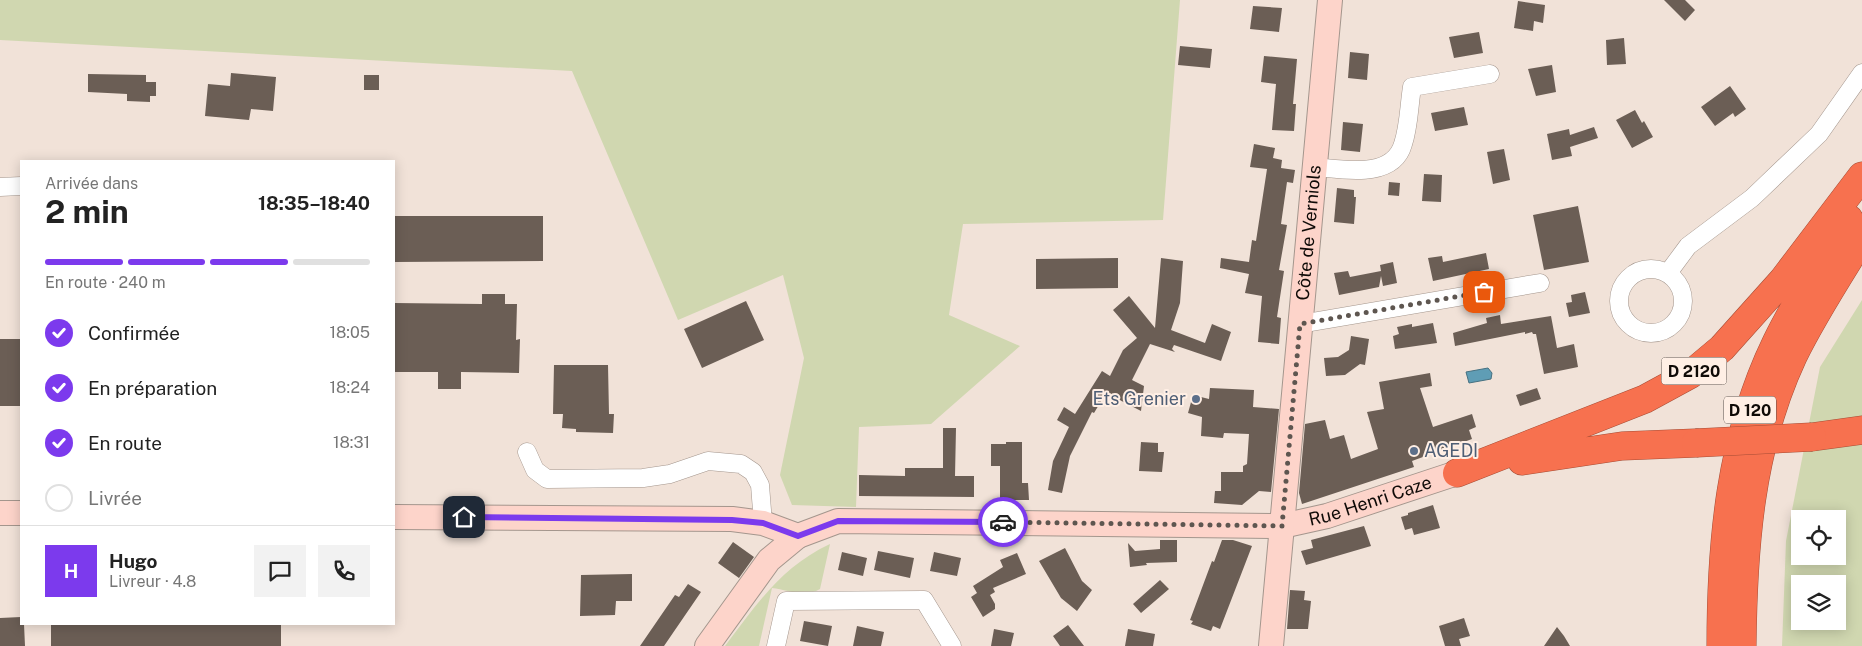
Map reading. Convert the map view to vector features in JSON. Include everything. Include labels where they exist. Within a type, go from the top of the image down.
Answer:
[{"type":"highway","name":"D 2120","points":[[1457,472],[1646,399],[1691,374],[1722,348],[1783,280],[1862,176]]},
{"type":"highway","name":"D 120","points":[[1721,646],[1725,533],[1730,492],[1746,422],[1776,343],[1799,299],[1862,199]]},
{"type":"highway","name":"D 120","points":[[1742,646],[1744,547],[1756,469],[1766,430],[1793,357],[1814,316],[1862,238]]},
{"type":"highway","name":"D 2120","points":[[1457,472],[1565,453],[1622,446],[1812,437],[1862,430]]},
{"type":"street","name":"Côte de Verniols","points":[[1271,646],[1330,0]]},
{"type":"street","points":[[1668,273],[1688,246],[1752,198],[1819,134],[1862,72]]},
{"type":"street","points":[[1314,167],[1362,171],[1389,164],[1403,146],[1412,87],[1490,74]]},
{"type":"street","points":[[0,186],[20,186]]},
{"type":"street","points":[[1300,324],[1540,283]]},
{"type":"street","points":[[527,452],[535,470],[548,479],[643,478],[670,474],[708,461],[741,464],[753,472],[760,485],[763,523]]},
{"type":"street","name":"Rue Henri Caze","points":[[707,646],[769,560],[798,536],[838,521],[1282,526],[1327,516],[1457,472]]},
{"type":"street","points":[[0,513],[20,513]]},
{"type":"street","points":[[395,517],[732,520],[763,523],[798,536]]},
{"type":"street","points":[[776,646],[786,601],[924,600],[952,646]]},
{"type":"green space","points":[[0,0],[1180,0],[1163,220],[963,224],[949,315],[1020,346],[931,424],[859,427],[856,507],[792,505],[780,475],[804,358],[783,275],[678,320],[572,71],[0,40]]},
{"type":"green space","points":[[1862,300],[1862,646],[1782,646],[1786,541],[1791,515],[1791,565],[1846,565],[1846,510],[1792,510],[1820,367]]},
{"type":"green space","points":[[830,544],[820,589],[808,593],[796,593],[772,588],[759,646],[725,646],[759,601],[784,575],[813,553]]},
{"type":"water","points":[[1488,368],[1492,373],[1491,379],[1469,383],[1466,372]]},
{"type":"building","points":[[1664,0],[1685,0],[1695,10],[1685,21]]},
{"type":"building","points":[[1518,1],[1545,5],[1543,23],[1534,21],[1533,31],[1514,28]]},
{"type":"building","points":[[1253,6],[1282,8],[1279,32],[1250,29]]},
{"type":"building","points":[[1479,32],[1483,53],[1454,58],[1449,37]]},
{"type":"building","points":[[1624,38],[1626,64],[1607,65],[1606,40]]},
{"type":"building","points":[[1180,46],[1212,49],[1210,68],[1178,65]]},
{"type":"building","points":[[1350,52],[1369,54],[1367,80],[1348,78]]},
{"type":"building","points":[[1264,56],[1297,59],[1293,104],[1296,104],[1294,131],[1272,130],[1276,84],[1261,82]]},
{"type":"building","points":[[1552,65],[1556,92],[1536,96],[1528,69]]},
{"type":"building","points":[[231,73],[276,77],[273,111],[251,109],[249,120],[205,116],[208,84],[230,86]]},
{"type":"building","points":[[88,74],[146,75],[146,82],[156,82],[156,96],[150,96],[150,102],[127,101],[127,94],[88,92]]},
{"type":"building","points":[[364,75],[379,75],[379,90],[364,90]]},
{"type":"building","points":[[1730,86],[1746,109],[1735,117],[1733,113],[1715,126],[1701,107]]},
{"type":"building","points":[[1464,107],[1468,125],[1435,131],[1431,113]]},
{"type":"building","points":[[1635,110],[1653,137],[1632,148],[1616,120]]},
{"type":"building","points":[[1343,122],[1363,124],[1360,152],[1341,150]]},
{"type":"building","points":[[1594,127],[1598,138],[1570,147],[1572,156],[1552,160],[1547,134],[1569,129],[1570,135]]},
{"type":"building","points":[[1254,144],[1275,148],[1273,158],[1282,160],[1281,168],[1295,170],[1293,183],[1287,182],[1281,224],[1287,225],[1279,270],[1284,271],[1277,317],[1281,318],[1279,344],[1258,342],[1262,296],[1245,293],[1249,274],[1220,268],[1221,258],[1249,262],[1252,240],[1256,241],[1267,169],[1250,167]]},
{"type":"building","points":[[1504,149],[1510,180],[1493,184],[1487,152]]},
{"type":"building","points":[[1424,174],[1442,175],[1441,202],[1422,201]]},
{"type":"building","points":[[1389,182],[1400,183],[1399,196],[1388,195]]},
{"type":"building","points":[[1337,188],[1354,190],[1354,197],[1356,197],[1354,224],[1334,222]]},
{"type":"building","points":[[1578,206],[1589,262],[1544,270],[1533,215]]},
{"type":"building","points":[[395,216],[543,216],[543,261],[395,262]]},
{"type":"building","points":[[1486,253],[1489,269],[1433,281],[1428,258],[1442,256],[1443,262]]},
{"type":"building","points":[[1118,258],[1118,288],[1036,289],[1036,259]]},
{"type":"building","points":[[1161,258],[1183,261],[1180,303],[1171,330],[1205,343],[1212,324],[1231,332],[1221,361],[1174,345],[1172,349],[1175,352],[1150,344],[1132,380],[1144,386],[1141,411],[1106,393],[1094,413],[1092,412],[1070,456],[1062,493],[1048,490],[1053,461],[1069,427],[1057,420],[1064,407],[1075,414],[1102,371],[1110,376],[1123,350],[1137,338],[1113,310],[1129,296],[1155,328]]},
{"type":"building","points":[[1393,262],[1397,283],[1383,286],[1381,276],[1379,287],[1339,295],[1334,273],[1348,271],[1350,277],[1381,271],[1380,265]]},
{"type":"building","points":[[1585,292],[1590,313],[1569,317],[1566,303],[1572,302],[1571,295]]},
{"type":"building","points":[[482,294],[505,294],[505,304],[517,304],[516,340],[520,339],[519,373],[461,372],[461,389],[438,389],[438,372],[395,372],[395,303],[482,304]]},
{"type":"building","points":[[746,301],[764,340],[702,368],[684,329]]},
{"type":"building","points":[[1500,315],[1501,324],[1551,316],[1557,348],[1574,344],[1578,367],[1544,374],[1536,334],[1532,332],[1455,346],[1453,333],[1487,323],[1486,318]]},
{"type":"building","points":[[1433,323],[1437,343],[1395,349],[1393,336],[1399,334],[1397,327],[1412,324],[1412,327]]},
{"type":"building","points":[[1351,336],[1369,339],[1365,365],[1360,364],[1345,375],[1326,376],[1324,358],[1338,357],[1349,350]]},
{"type":"building","points":[[0,339],[20,339],[20,406],[0,406]]},
{"type":"building","points":[[554,365],[608,365],[609,414],[614,414],[613,433],[576,432],[576,429],[562,428],[563,414],[553,414]]},
{"type":"building","points":[[1430,373],[1432,386],[1420,388],[1433,427],[1472,414],[1476,427],[1469,430],[1472,439],[1412,461],[1414,467],[1302,504],[1299,493],[1305,424],[1325,420],[1330,439],[1344,435],[1351,459],[1378,449],[1367,412],[1384,409],[1379,382]]},
{"type":"building","points":[[1210,388],[1254,390],[1253,407],[1279,409],[1271,492],[1259,491],[1242,505],[1214,503],[1215,491],[1221,491],[1221,472],[1243,472],[1243,466],[1247,464],[1249,434],[1224,433],[1223,438],[1201,436],[1202,417],[1188,413],[1193,395],[1209,399]]},
{"type":"building","points":[[1537,388],[1541,399],[1520,406],[1516,395]]},
{"type":"building","points":[[943,428],[956,428],[955,476],[974,476],[974,497],[859,496],[859,475],[905,476],[905,468],[943,468]]},
{"type":"building","points":[[1006,442],[1022,442],[1022,483],[1028,483],[1029,500],[1000,500],[1000,466],[991,466],[991,444],[1006,444]]},
{"type":"building","points":[[1141,442],[1158,443],[1158,452],[1164,452],[1162,472],[1139,471]]},
{"type":"building","points":[[1433,505],[1440,528],[1414,535],[1412,528],[1405,530],[1401,517]]},
{"type":"building","points":[[1364,526],[1371,546],[1306,565],[1301,551],[1313,548],[1311,540]]},
{"type":"building","points":[[1160,540],[1177,540],[1177,562],[1146,563],[1147,565],[1130,567],[1128,543],[1135,551],[1160,549]]},
{"type":"building","points":[[1222,540],[1233,540],[1252,546],[1220,629],[1213,626],[1211,631],[1191,624],[1193,621],[1190,620]]},
{"type":"building","points":[[733,542],[754,557],[739,578],[718,563]]},
{"type":"building","points":[[1065,548],[1082,581],[1092,590],[1077,611],[1061,598],[1039,561]]},
{"type":"building","points":[[878,551],[914,558],[910,578],[874,570]]},
{"type":"building","points":[[842,552],[867,558],[863,576],[838,570]]},
{"type":"building","points":[[934,552],[961,558],[957,576],[930,571]]},
{"type":"building","points":[[1017,553],[1026,574],[993,588],[995,592],[990,595],[995,604],[995,609],[983,617],[971,597],[977,593],[973,586],[1003,567],[1000,560]]},
{"type":"building","points":[[632,574],[632,601],[616,601],[615,615],[580,616],[581,575]]},
{"type":"building","points":[[1160,580],[1169,589],[1141,613],[1133,604]]},
{"type":"building","points":[[688,584],[701,592],[664,646],[640,646],[675,595],[679,597]]},
{"type":"building","points":[[1290,590],[1305,591],[1304,600],[1311,601],[1308,629],[1287,629]]},
{"type":"building","points":[[20,617],[20,625],[24,625],[25,646],[0,646],[0,618]]},
{"type":"building","points":[[1464,618],[1470,636],[1459,639],[1461,646],[1445,646],[1439,626]]},
{"type":"building","points":[[804,621],[832,626],[828,646],[800,641]]},
{"type":"building","points":[[51,625],[281,625],[281,646],[51,646]]},
{"type":"building","points":[[1068,625],[1084,646],[1060,646],[1053,636]]},
{"type":"building","points":[[857,626],[884,632],[881,646],[853,646]]},
{"type":"building","points":[[1557,627],[1570,646],[1544,646]]},
{"type":"building","points":[[994,629],[1014,633],[1011,646],[991,646]]},
{"type":"building","points":[[1128,629],[1155,634],[1153,646],[1125,646]]},
{"type":"way so far","points":[[1003,522],[1282,526],[1300,324],[1484,292]]},
{"type":"place","name":"Ets Grenier","points":[[1196,399]]},
{"type":"place","name":"AGEDI","points":[[1414,451]]},
{"type":"route","points":[[464,517],[732,520],[763,523],[798,536],[838,521],[1003,522]]}]
